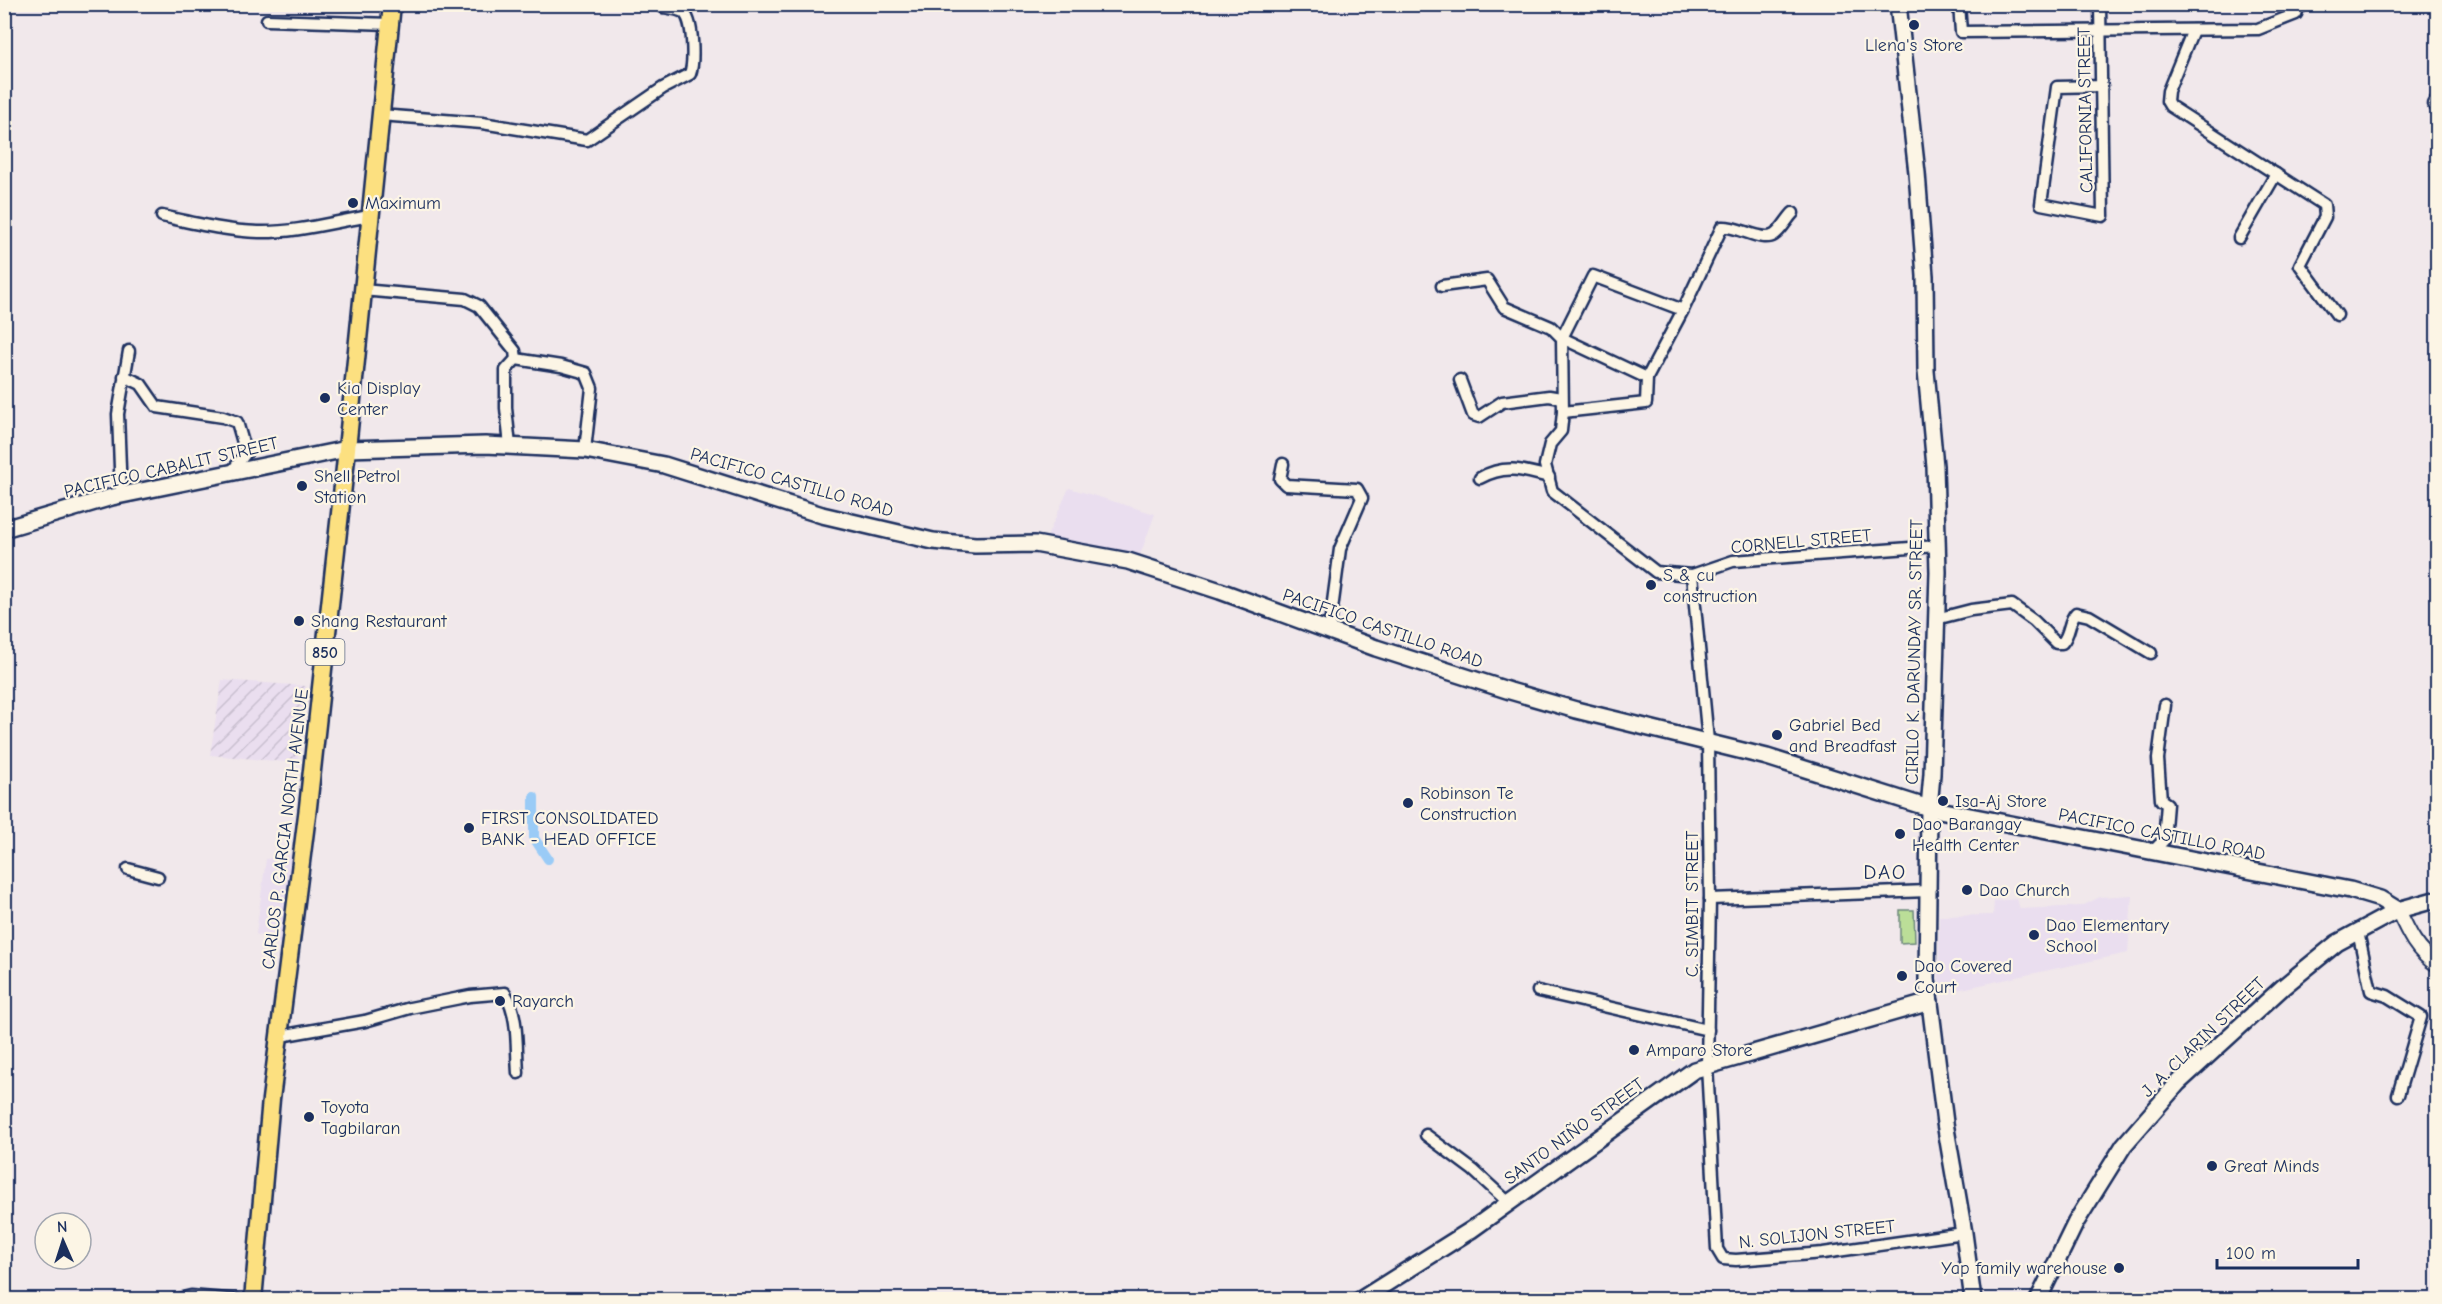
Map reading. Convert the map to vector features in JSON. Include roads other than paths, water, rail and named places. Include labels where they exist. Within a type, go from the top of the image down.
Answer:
[{"type":"main road","name":"CARLOS P. GARCIA NORTH AVENUE","points":[[253,1299],[270,1099],[280,1036],[347,449],[392,4]]},
{"type":"main road","name":"CIRILO K. DARUNDAY SR. STREET","points":[[1898,4],[1915,153],[1924,267],[1926,371],[1935,466],[1937,546],[1932,774],[1929,808],[1928,979],[1945,1123],[1973,1299]]},
{"type":"main road","name":"PACIFICO CASTILLO ROAD","points":[[347,449],[416,445],[585,450],[664,465],[822,515],[933,541],[975,545],[1035,544],[1105,555],[1220,591],[1329,632],[1575,710],[1708,741],[1868,787],[1929,808],[2350,890],[2389,902],[2398,910]]},
{"type":"main road","name":"PACIFICO CABALIT STREET","points":[[4,529],[121,495],[347,449]]},
{"type":"main road","name":"J. A. CLARIN STREET","points":[[2038,1299],[2076,1222],[2124,1145],[2178,1083],[2283,987],[2337,943],[2398,910],[2438,899]]},
{"type":"main road","name":"SANTO NIÑO STREET","points":[[1360,1299],[1471,1230],[1694,1070],[1930,1002]]},
{"type":"street","points":[[1959,4],[1961,32],[2258,29],[2295,14],[2300,4]]},
{"type":"street","name":"CALIFORNIA STREET","points":[[2100,4],[2102,86],[2103,216],[2041,204],[2056,87],[2102,86]]},
{"type":"street","points":[[380,115],[482,123],[587,140],[663,88],[690,74],[693,66],[688,17],[682,11],[663,7]]},
{"type":"street","points":[[267,20],[390,24]]},
{"type":"street","points":[[2193,30],[2168,91],[2169,106],[2324,205],[2325,217],[2300,265],[2337,315]]},
{"type":"street","points":[[2438,97],[2433,104],[2438,107]]},
{"type":"street","points":[[2239,238],[2276,174]]},
{"type":"street","points":[[1563,412],[1646,403],[1647,378],[1683,310],[1722,227],[1729,226],[1764,238],[1774,236],[1793,213]]},
{"type":"street","points":[[162,216],[230,230],[260,232],[288,231],[370,216]]},
{"type":"street","points":[[1683,310],[1593,276],[1562,338],[1561,431],[1550,444],[1545,465],[1552,491],[1656,572],[1692,575],[1708,741]]},
{"type":"street","points":[[1442,286],[1487,280],[1504,307],[1551,327],[1562,338],[1647,378]]},
{"type":"street","points":[[362,290],[465,299],[479,306],[515,351],[516,359],[506,370],[506,408],[510,446]]},
{"type":"street","points":[[121,495],[118,414],[129,351]]},
{"type":"street","points":[[516,359],[561,366],[586,373],[592,388],[585,450]]},
{"type":"street","points":[[124,376],[141,384],[156,407],[223,417],[237,422],[246,453],[232,471]]},
{"type":"street","points":[[1460,380],[1473,415],[1479,417],[1502,402],[1549,396],[1561,399]]},
{"type":"street","points":[[1283,464],[1280,479],[1286,485],[1357,489],[1362,498],[1340,549],[1329,632]]},
{"type":"street","points":[[1480,478],[1494,470],[1520,469],[1548,477]]},
{"type":"street","name":"CORNELL STREET","points":[[1692,575],[1733,561],[1937,546]]},
{"type":"street","points":[[1936,619],[1971,610],[2012,605],[2034,621],[2056,643],[2068,637],[2072,617],[2076,613],[2089,616],[2151,653]]},
{"type":"street","points":[[2151,853],[2164,840],[2167,804],[2161,800],[2158,759],[2165,705]]},
{"type":"street","name":"C. SIMBIT STREET","points":[[1707,1066],[1710,899],[1708,741]]},
{"type":"street","points":[[128,869],[158,877]]},
{"type":"street","points":[[1710,899],[1928,891]]},
{"type":"street","points":[[2398,910],[2409,934],[2424,957],[2438,965]]},
{"type":"street","points":[[2358,932],[2371,991],[2387,996],[2421,1017],[2398,1095]]},
{"type":"street","points":[[1538,991],[1708,1030]]},
{"type":"street","points":[[280,1036],[365,1021],[410,1008],[470,996],[505,993],[511,1002],[515,1022],[518,1073]]},
{"type":"street","name":"N. SOLIJON STREET","points":[[1707,1066],[1717,1249],[1722,1259],[1823,1253],[1964,1233]]},
{"type":"street","points":[[1426,1135],[1473,1170],[1509,1203]]},
{"type":"street","points":[[174,1299],[191,1296],[238,1299]]},
{"type":"waterway","points":[[534,797],[534,838],[548,859]]},
{"type":"place","name":"Llena's Store","points":[[1914,25]]},
{"type":"place","name":"Maximum","points":[[353,203]]},
{"type":"place","name":"Kia Display Center","points":[[325,398]]},
{"type":"place","name":"Shell Petrol Station","points":[[302,486]]},
{"type":"place","name":"S & cu construction","points":[[1651,585]]},
{"type":"place","name":"Shang Restaurant","points":[[299,621]]},
{"type":"place","name":"Gabriel Bed and Breadfast","points":[[1777,735]]},
{"type":"place","name":"Isa-Aj Store","points":[[1943,801]]},
{"type":"place","name":"Robinson Te Construction","points":[[1408,803]]},
{"type":"place","name":"FIRST CONSOLIDATED BANK - HEAD OFFICE","points":[[469,828]]},
{"type":"place","name":"Dao Barangay Health Center","points":[[1900,834]]},
{"type":"place","name":"Dao Church","points":[[1967,890]]},
{"type":"place","name":"Dao Elementary School","points":[[2034,935]]},
{"type":"place","name":"Dao Covered Court","points":[[1902,976]]},
{"type":"place","name":"Rayarch","points":[[500,1001]]},
{"type":"place","name":"Amparo Store","points":[[1634,1050]]},
{"type":"place","name":"Toyota Tagbilaran","points":[[309,1117]]},
{"type":"place","name":"Great Minds","points":[[2212,1166]]},
{"type":"place","name":"Yap family warehouse","points":[[2119,1268]]},
{"type":"district","name":"DAO","points":[[1885,872]]}]
